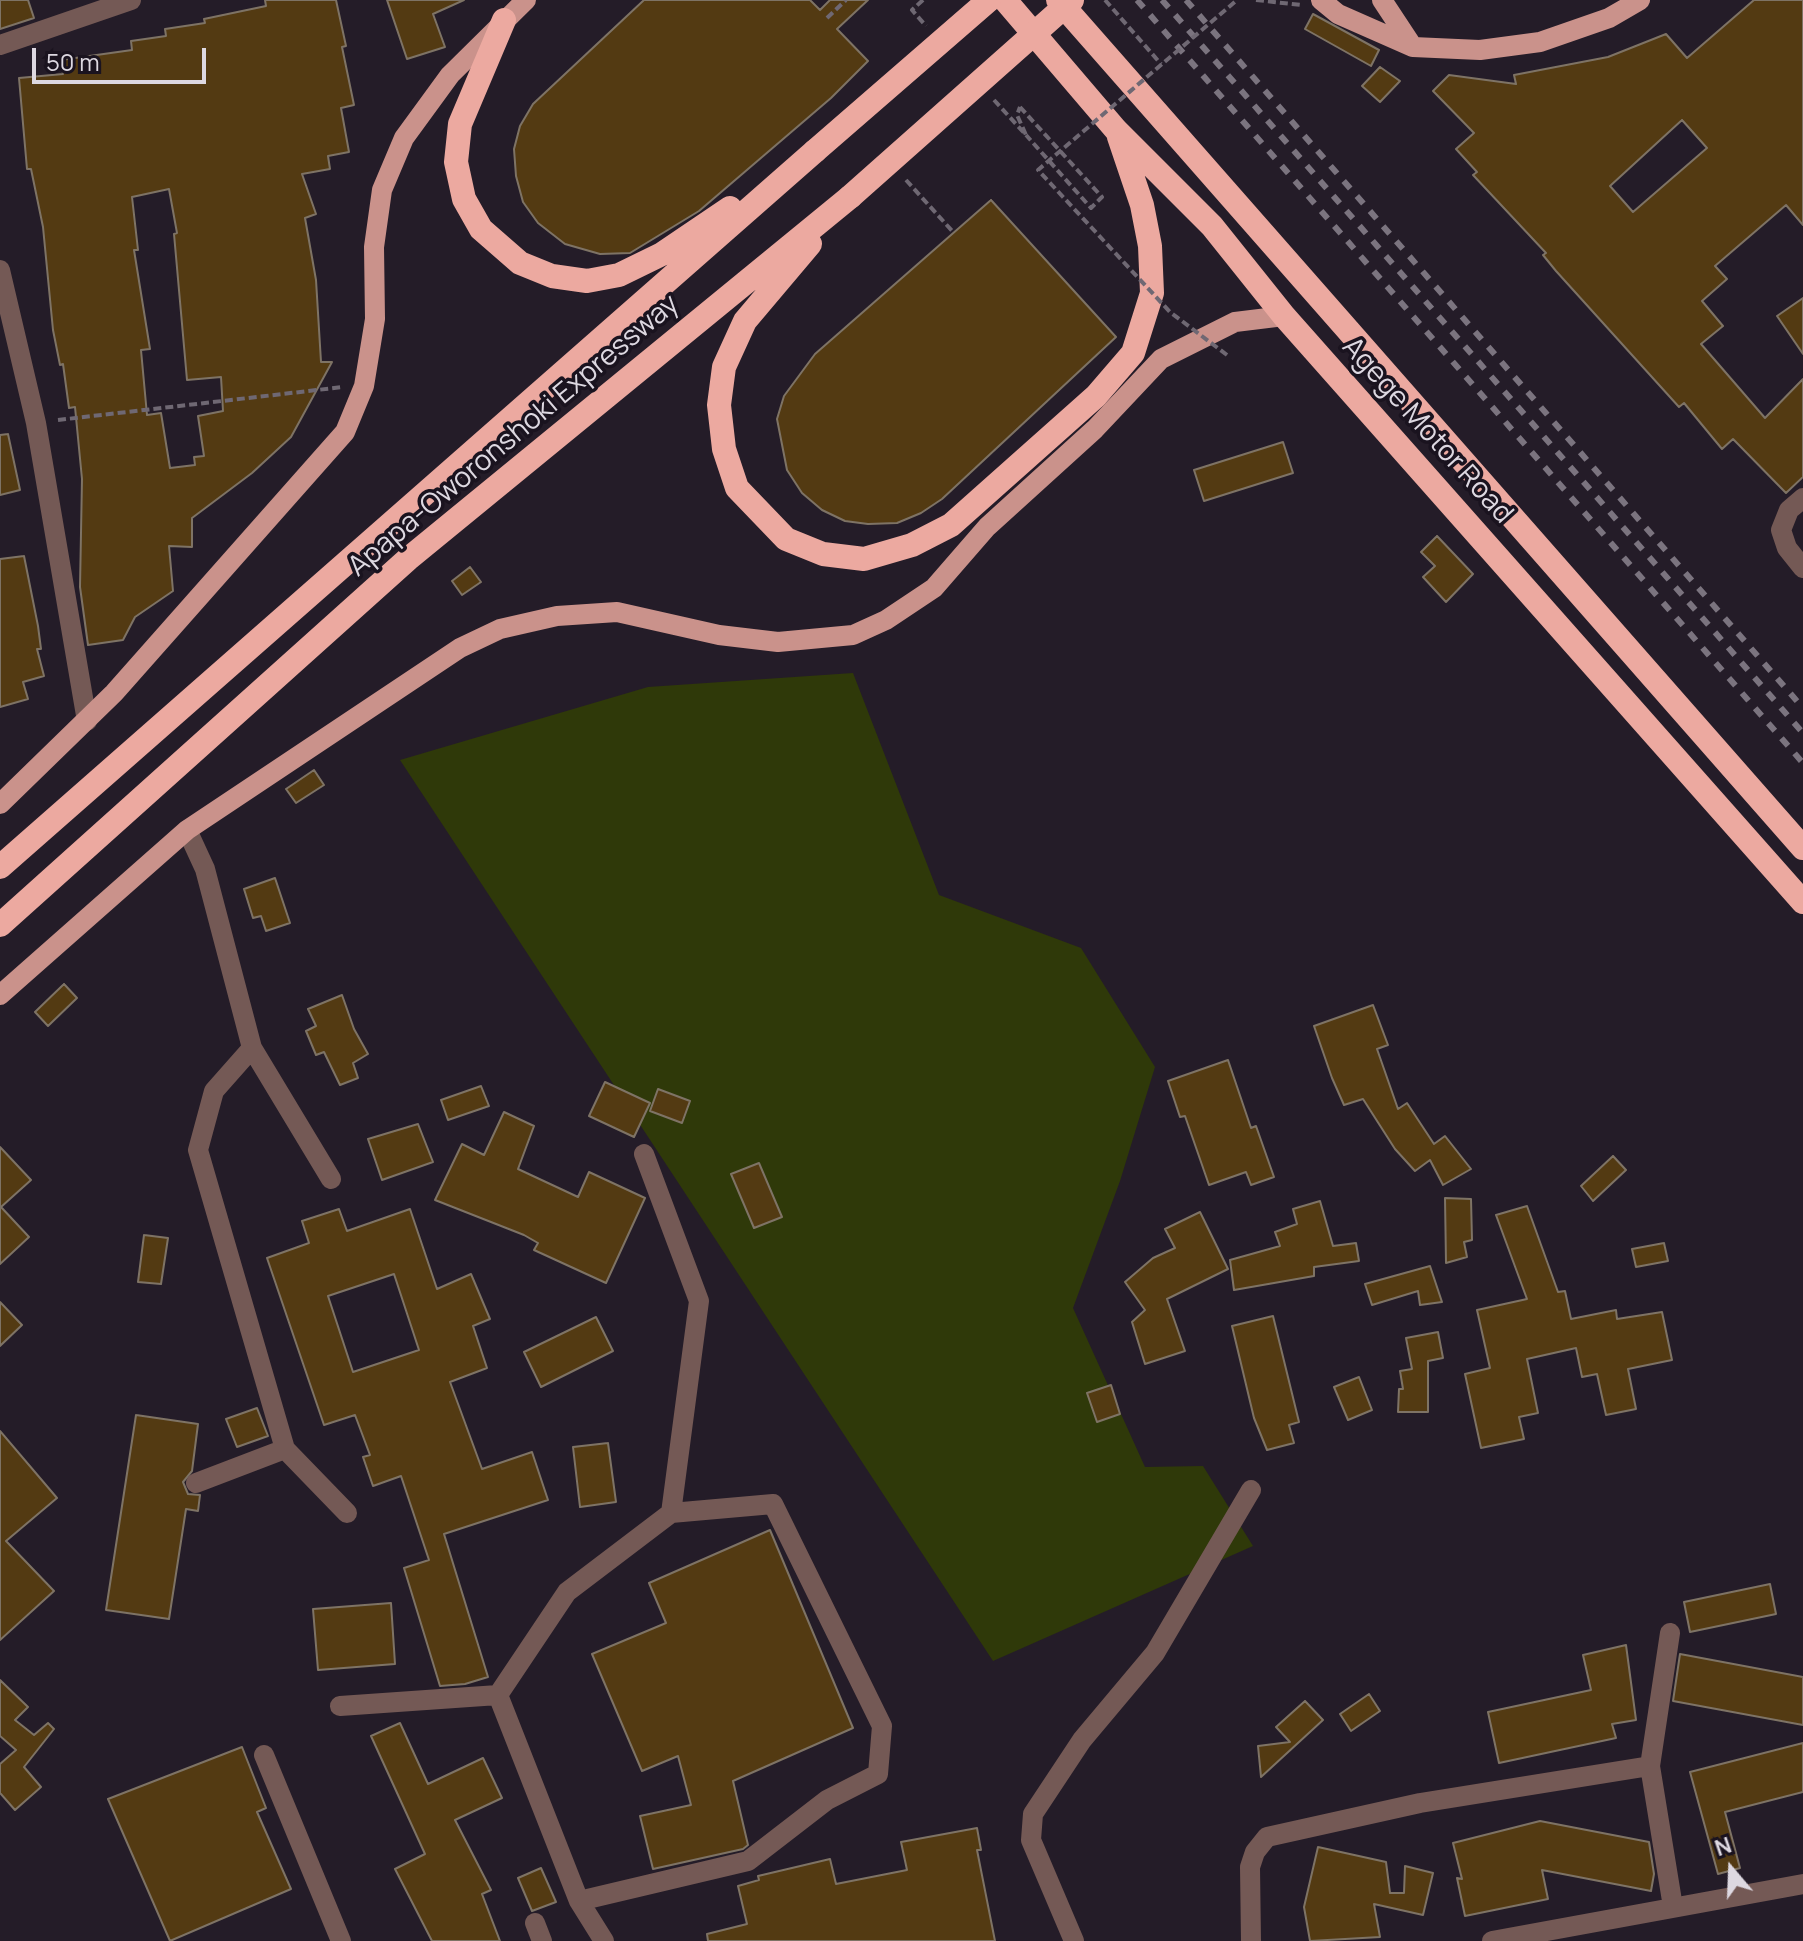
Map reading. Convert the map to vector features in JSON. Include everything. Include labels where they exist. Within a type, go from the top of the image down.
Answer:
[{"type":"highway","name":"Apapa-Oworonshoki Expressway","points":[[0,867],[989,0]]},
{"type":"highway","name":"Agege Motor Road","points":[[1005,0],[1116,130],[1212,226],[1284,316],[1803,902]]},
{"type":"highway","name":"Agege Motor Road","points":[[1058,0],[1803,848]]},
{"type":"highway","name":"Apapa-Oworonshoki Expressway","points":[[0,925],[408,559],[850,197],[1072,0]]},
{"type":"highway","points":[[504,20],[460,124],[456,162],[464,199],[481,229],[520,263],[552,276],[587,281],[619,275],[662,254],[815,151]]},
{"type":"highway","points":[[850,197],[745,321],[724,367],[719,405],[724,449],[737,488],[786,539],[823,554],[864,559],[912,545],[951,525],[1096,396],[1133,353],[1152,293],[1150,246],[1142,205],[1116,130]]},
{"type":"highway","points":[[1604,677],[1628,649]]},
{"type":"main road","points":[[0,804],[87,721],[345,432],[364,386],[375,319],[374,247],[382,190],[413,125],[450,75],[526,0]]},
{"type":"main road","points":[[1382,0],[1413,47]]},
{"type":"main road","points":[[1326,4],[1413,47],[1480,50],[1540,42],[1609,18],[1640,0]]},
{"type":"main road","points":[[0,995],[187,830],[460,648],[500,629],[557,616],[617,612],[719,635],[778,642],[853,635],[886,620],[934,588],[987,527],[1095,429],[1161,359],[1235,322],[1284,316]]},
{"type":"street","points":[[0,45],[131,0]]},
{"type":"street","points":[[0,270],[10,359],[36,423],[87,721]]},
{"type":"street","points":[[1803,498],[1789,510],[1781,530],[1787,548],[1803,568]]},
{"type":"street","points":[[187,830],[205,869],[252,1048],[331,1179]]},
{"type":"street","points":[[252,1048],[214,1091],[198,1150],[285,1449],[347,1513]]},
{"type":"street","points":[[644,1154],[699,1301],[671,1513]]},
{"type":"street","points":[[196,1483],[285,1449]]},
{"type":"street","points":[[1074,1941],[1031,1840],[1033,1814],[1082,1740],[1155,1653],[1251,1490]]},
{"type":"street","points":[[498,1695],[567,1592],[671,1513],[773,1504],[882,1726],[878,1774],[827,1800],[748,1861],[579,1901]]},
{"type":"street","points":[[1670,1633],[1650,1766],[1673,1907]]},
{"type":"street","points":[[340,1706],[498,1695]]},
{"type":"street","points":[[498,1695],[579,1901],[604,1941]]},
{"type":"street","points":[[264,1755],[341,1941]]},
{"type":"street","points":[[1251,1941],[1250,1867],[1255,1852],[1267,1837],[1420,1803],[1650,1766]]},
{"type":"street","points":[[1495,1941],[1803,1884]]},
{"type":"path","points":[[827,18],[846,0]]},
{"type":"path","points":[[1105,0],[1161,64]]},
{"type":"path","points":[[1227,355],[1170,312],[1038,170],[1058,149],[1237,0]]},
{"type":"path","points":[[1256,0],[1326,4]]},
{"type":"path","points":[[1020,107],[1102,197],[1091,208],[1026,135]]},
{"type":"path","points":[[36,423],[286,391],[364,386]]},
{"type":"green space","points":[[853,673],[939,895],[1081,948],[1155,1067],[1120,1181],[1073,1308],[1145,1467],[1203,1466],[1253,1546],[993,1661],[400,760],[648,687]]},
{"type":"building","points":[[0,0],[28,0],[34,18],[0,29]]},
{"type":"building","points":[[265,0],[336,0],[346,46],[342,47],[354,105],[341,108],[349,152],[328,156],[330,169],[302,174],[316,214],[305,218],[316,280],[321,362],[332,362],[291,437],[252,473],[192,518],[192,547],[169,546],[173,591],[135,617],[123,640],[88,645],[80,587],[82,479],[75,407],[69,408],[63,364],[60,365],[53,330],[43,227],[31,169],[27,169],[19,78],[63,74],[61,60],[132,50],[131,41],[166,36],[165,29],[205,23],[204,19],[266,6]],"holes":[[[169,189],[177,233],[174,234],[187,380],[221,377],[223,411],[198,416],[204,456],[194,457],[195,465],[170,468],[161,413],[147,415],[141,350],[150,349],[134,250],[138,250],[132,197]]]},
{"type":"building","points":[[387,0],[464,0],[433,14],[445,47],[407,59]]},
{"type":"building","points":[[644,0],[810,0],[820,10],[830,0],[868,0],[837,29],[868,61],[831,98],[699,211],[630,253],[600,254],[565,244],[538,223],[523,202],[516,176],[514,149],[520,126],[533,104]]},
{"type":"building","points":[[1754,0],[1803,0],[1803,225],[1786,205],[1715,266],[1727,279],[1702,301],[1723,326],[1701,344],[1765,418],[1803,379],[1803,477],[1786,493],[1733,439],[1722,449],[1684,403],[1679,407],[1556,271],[1543,255],[1546,253],[1473,175],[1477,172],[1456,149],[1474,133],[1433,91],[1449,75],[1516,84],[1514,75],[1608,57],[1666,34],[1687,58]],"holes":[[[1682,120],[1707,148],[1633,212],[1610,186]]]},
{"type":"building","points":[[1313,14],[1379,50],[1371,66],[1305,29]]},
{"type":"building","points":[[1380,67],[1400,81],[1380,102],[1362,86]]},
{"type":"building","points":[[991,200],[1116,337],[942,499],[921,513],[897,523],[868,524],[845,521],[822,510],[802,493],[787,470],[777,419],[784,396],[815,354]]},
{"type":"building","points":[[1803,298],[1803,354],[1777,316]]},
{"type":"building","points":[[8,434],[20,490],[0,495],[0,435]]},
{"type":"building","points":[[1283,442],[1293,473],[1204,501],[1194,470]]},
{"type":"building","points":[[1437,536],[1473,574],[1446,602],[1423,577],[1435,566],[1421,552]]},
{"type":"building","points":[[24,556],[38,626],[41,649],[37,649],[44,676],[23,682],[28,699],[0,707],[0,559]]},
{"type":"building","points":[[470,567],[481,582],[462,595],[452,581]]},
{"type":"building","points":[[314,770],[324,785],[296,803],[286,789]]},
{"type":"building","points":[[275,878],[290,923],[266,931],[261,916],[253,918],[244,889]]},
{"type":"building","points":[[64,984],[77,998],[48,1026],[35,1012]]},
{"type":"building","points":[[342,995],[354,1029],[368,1054],[353,1063],[358,1078],[340,1085],[324,1052],[316,1055],[306,1031],[316,1026],[308,1009]]},
{"type":"building","points":[[1373,1005],[1388,1045],[1377,1049],[1398,1109],[1407,1103],[1434,1144],[1445,1136],[1471,1169],[1443,1185],[1430,1160],[1415,1171],[1395,1149],[1363,1099],[1344,1105],[1332,1078],[1314,1026]]},
{"type":"building","points":[[1228,1060],[1251,1128],[1256,1126],[1274,1177],[1251,1185],[1246,1172],[1209,1185],[1185,1116],[1180,1117],[1168,1081]]},
{"type":"building","points":[[605,1082],[650,1103],[634,1137],[589,1116]]},
{"type":"building","points":[[481,1086],[489,1106],[448,1120],[441,1100]]},
{"type":"building","points":[[658,1089],[690,1101],[682,1123],[650,1111]]},
{"type":"building","points":[[504,1112],[534,1126],[518,1169],[578,1197],[589,1172],[645,1198],[606,1283],[534,1250],[538,1243],[524,1235],[435,1200],[462,1144],[484,1155]]},
{"type":"building","points":[[418,1124],[433,1162],[382,1180],[368,1139]]},
{"type":"building","points":[[0,1147],[31,1180],[1,1207],[29,1237],[0,1264]]},
{"type":"building","points":[[1613,1156],[1626,1170],[1593,1201],[1581,1186]]},
{"type":"building","points":[[759,1163],[782,1217],[754,1228],[731,1174]]},
{"type":"building","points":[[1445,1198],[1471,1199],[1472,1240],[1464,1242],[1467,1257],[1446,1263]]},
{"type":"building","points":[[1320,1201],[1333,1246],[1356,1243],[1359,1261],[1314,1267],[1314,1276],[1234,1290],[1230,1260],[1280,1246],[1275,1232],[1297,1224],[1293,1209]]},
{"type":"building","points":[[1527,1206],[1558,1292],[1565,1291],[1571,1319],[1616,1310],[1617,1319],[1662,1312],[1672,1360],[1628,1369],[1636,1409],[1606,1415],[1597,1374],[1582,1377],[1576,1348],[1527,1359],[1538,1413],[1519,1417],[1524,1439],[1481,1448],[1465,1374],[1490,1368],[1477,1310],[1527,1299],[1496,1215]]},
{"type":"building","points":[[339,1209],[347,1231],[410,1209],[437,1289],[471,1274],[490,1319],[473,1326],[487,1368],[450,1382],[482,1469],[532,1452],[548,1500],[444,1534],[488,1677],[465,1684],[440,1686],[404,1568],[429,1560],[401,1476],[373,1486],[363,1457],[370,1455],[355,1415],[324,1425],[267,1258],[309,1243],[302,1221]],"holes":[[[394,1274],[419,1350],[353,1372],[328,1296]]]},
{"type":"building","points":[[1200,1212],[1228,1269],[1167,1299],[1185,1351],[1145,1364],[1132,1322],[1145,1310],[1125,1282],[1153,1258],[1175,1248],[1165,1229]]},
{"type":"building","points":[[144,1235],[168,1238],[161,1284],[138,1282]]},
{"type":"building","points":[[1664,1243],[1668,1261],[1636,1267],[1632,1249]]},
{"type":"building","points":[[1430,1266],[1442,1302],[1420,1305],[1418,1291],[1372,1305],[1365,1284]]},
{"type":"building","points":[[0,1302],[22,1325],[0,1346]]},
{"type":"building","points":[[1273,1316],[1299,1422],[1289,1425],[1294,1443],[1267,1450],[1254,1418],[1232,1326]]},
{"type":"building","points":[[596,1317],[613,1351],[541,1387],[524,1352]]},
{"type":"building","points":[[1438,1332],[1443,1358],[1428,1361],[1428,1412],[1398,1412],[1399,1389],[1403,1389],[1400,1371],[1412,1369],[1406,1338]]},
{"type":"building","points":[[1359,1377],[1372,1410],[1348,1420],[1334,1387]]},
{"type":"building","points":[[1111,1385],[1120,1414],[1097,1422],[1087,1393]]},
{"type":"building","points":[[257,1408],[268,1436],[237,1447],[226,1419]]},
{"type":"building","points":[[136,1415],[198,1424],[192,1471],[183,1482],[188,1494],[200,1495],[198,1511],[186,1509],[169,1619],[106,1610]]},
{"type":"building","points":[[0,1431],[57,1498],[6,1541],[54,1591],[0,1640]]},
{"type":"building","points":[[608,1443],[616,1502],[580,1507],[573,1447]]},
{"type":"building","points":[[770,1530],[853,1728],[733,1781],[748,1845],[743,1849],[653,1869],[640,1816],[691,1805],[678,1756],[642,1771],[592,1654],[666,1623],[649,1583]]},
{"type":"building","points":[[1770,1584],[1776,1614],[1690,1632],[1684,1602]]},
{"type":"building","points":[[391,1603],[395,1664],[318,1670],[313,1609]]},
{"type":"building","points":[[1626,1645],[1636,1720],[1612,1724],[1616,1738],[1499,1763],[1488,1712],[1591,1690],[1583,1655]]},
{"type":"building","points":[[1680,1654],[1803,1677],[1803,1725],[1673,1701]]},
{"type":"building","points":[[0,1680],[28,1707],[15,1720],[34,1735],[48,1723],[54,1729],[24,1767],[41,1787],[15,1810],[0,1793],[0,1764],[16,1750],[0,1736]]},
{"type":"building","points":[[1369,1694],[1380,1711],[1351,1731],[1340,1714]]},
{"type":"building","points":[[1305,1701],[1323,1720],[1261,1777],[1258,1746],[1290,1742],[1276,1727]]},
{"type":"building","points":[[400,1723],[428,1784],[483,1758],[502,1798],[455,1820],[491,1890],[482,1894],[500,1941],[432,1941],[395,1869],[425,1854],[371,1736]]},
{"type":"building","points":[[1803,1743],[1803,1792],[1725,1812],[1740,1868],[1718,1874],[1690,1772]]},
{"type":"building","points":[[242,1747],[266,1808],[257,1812],[291,1889],[170,1941],[108,1799]]},
{"type":"building","points":[[1540,1821],[1649,1842],[1654,1874],[1651,1891],[1542,1870],[1548,1899],[1465,1916],[1457,1878],[1462,1879],[1453,1843]]},
{"type":"building","points":[[977,1828],[981,1850],[977,1850],[995,1941],[708,1941],[707,1934],[747,1924],[738,1886],[759,1880],[758,1876],[830,1859],[836,1884],[907,1870],[901,1842]]},
{"type":"building","points":[[1318,1847],[1386,1862],[1390,1893],[1404,1893],[1405,1866],[1433,1873],[1423,1915],[1374,1904],[1380,1937],[1310,1941],[1304,1907]]},
{"type":"building","points":[[541,1868],[556,1902],[532,1911],[518,1878]]},
{"type":"railway","points":[[1137,0],[1803,763]]},
{"type":"railway","points":[[1162,0],[1803,733]]},
{"type":"railway","points":[[1186,0],[1803,708]]}]
